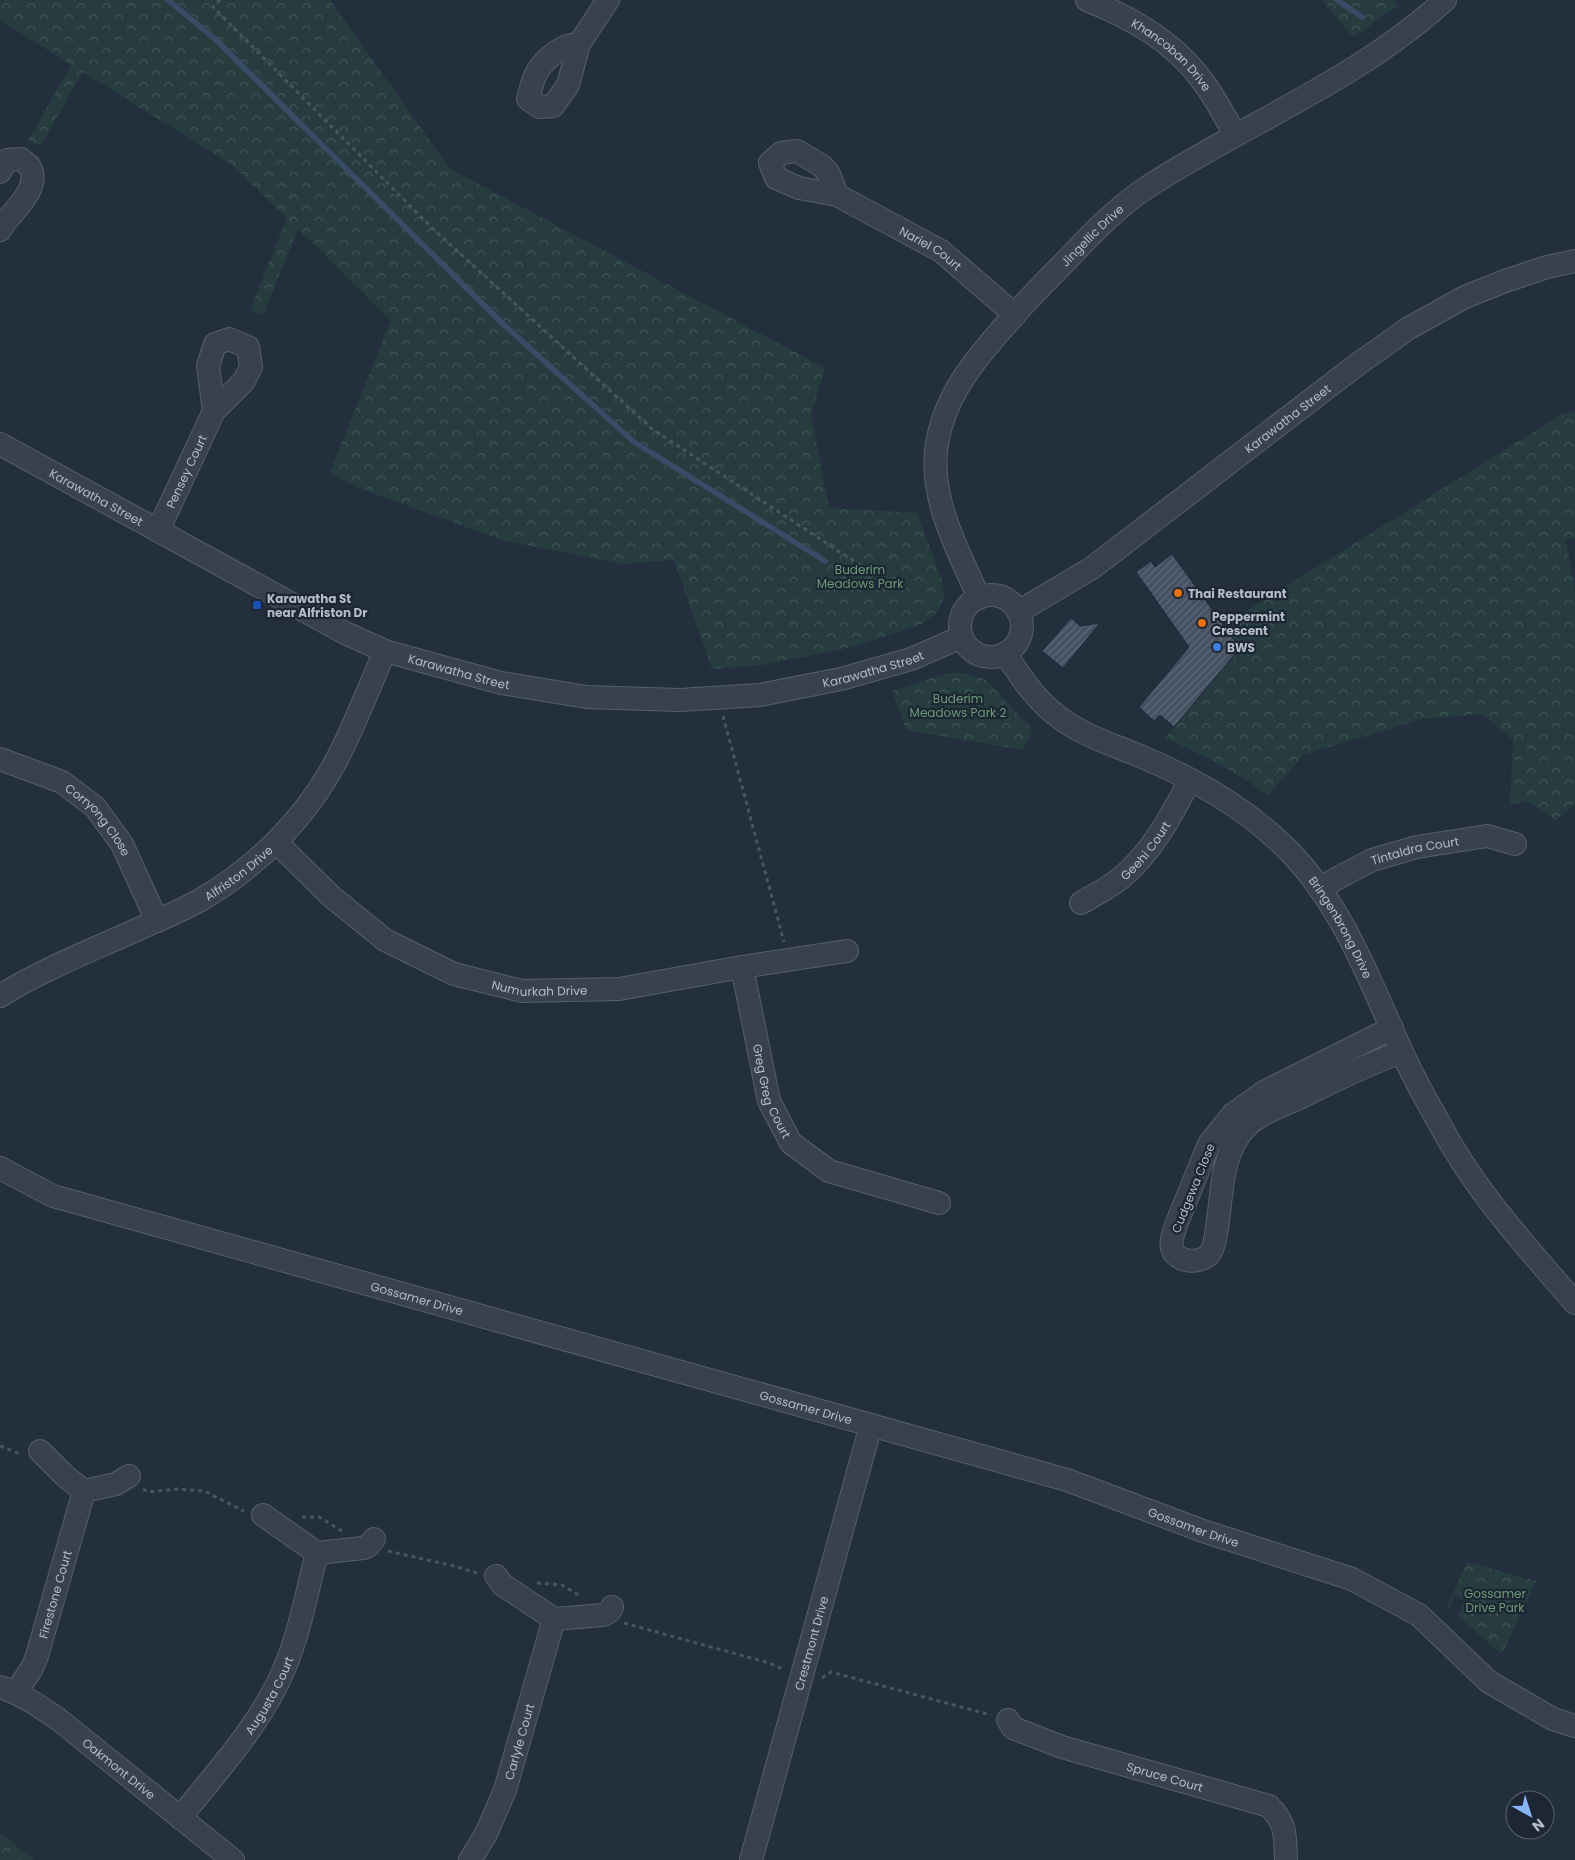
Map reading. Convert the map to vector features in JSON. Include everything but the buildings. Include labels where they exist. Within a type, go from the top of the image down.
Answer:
[{"type":"street","points":[[578,44],[608,0]]},
{"type":"street","name":"Khancoban Drive","points":[[1087,0],[1114,11],[1155,34],[1182,57],[1204,82],[1236,135]]},
{"type":"street","name":"Jingellic Drive","points":[[979,598],[940,504],[936,452],[942,425],[952,398],[976,358],[1099,226],[1147,187],[1373,57],[1422,21],[1445,0]]},
{"type":"street","points":[[0,172],[8,160],[21,160],[30,167],[32,176],[31,187],[26,197],[0,227]]},
{"type":"street","name":"Nariel Court","points":[[837,196],[941,251],[1015,314]]},
{"type":"street","name":"Karawatha Street","points":[[1018,612],[1092,568],[1350,370],[1409,328],[1465,297],[1522,275],[1575,261]]},
{"type":"street","name":"Pensey Court","points":[[158,531],[214,411]]},
{"type":"street","name":"Karawatha Street","points":[[0,444],[344,633],[385,651],[501,683],[578,696],[680,700],[760,695],[842,679],[911,658],[962,637]]},
{"type":"street","points":[[987,595],[1006,599],[1013,604],[1018,612],[1021,630],[1013,647],[1006,653],[996,656],[985,656],[971,650],[962,637],[960,628],[964,610],[970,603],[979,598],[987,595]]},
{"type":"street","name":"Alfriston Drive","points":[[0,996],[38,974],[201,900],[255,862],[302,813],[338,758],[385,651]]},
{"type":"street","name":"Bringenbrong Drive","points":[[1006,653],[1027,687],[1055,715],[1086,735],[1142,757],[1227,800],[1258,823],[1289,851],[1319,888],[1343,924],[1402,1052],[1439,1124],[1471,1178],[1498,1214],[1575,1303]]},
{"type":"street","name":"Corryong Close","points":[[0,759],[62,782],[95,806],[122,844],[157,921]]},
{"type":"street","name":"Geehi Court","points":[[1081,902],[1120,879],[1142,858],[1158,837],[1190,780]]},
{"type":"street","name":"Tintaldra Court","points":[[1319,888],[1372,860],[1417,847],[1487,836],[1515,844]]},
{"type":"street","name":"Numurkah Drive","points":[[276,842],[332,898],[385,940],[454,974],[522,991],[619,989],[847,951]]},
{"type":"street","name":"Greg Greg Court","points":[[742,967],[769,1101],[791,1143],[828,1171],[939,1203]]},
{"type":"street","name":"Cudgewa Close","points":[[1392,1028],[1264,1092],[1233,1114],[1209,1144],[1176,1226],[1172,1238],[1172,1249],[1179,1257],[1189,1261],[1201,1260],[1210,1253],[1214,1244],[1227,1159],[1234,1144],[1246,1127],[1263,1115],[1370,1064],[1402,1052]]},
{"type":"street","name":"Gossamer Drive","points":[[0,1168],[53,1196],[1067,1480],[1203,1531],[1352,1579],[1419,1615],[1489,1682],[1553,1719],[1575,1726]]},
{"type":"street","name":"Crestmont Drive","points":[[750,1860],[871,1425]]},
{"type":"street","points":[[40,1451],[65,1476],[84,1491],[105,1488],[127,1478]]},
{"type":"street","name":"Firestone Court","points":[[8,1690],[32,1668],[37,1656],[84,1491]]},
{"type":"street","points":[[263,1515],[316,1553],[354,1549],[371,1542]]},
{"type":"street","name":"Augusta Court","points":[[180,1818],[246,1733],[277,1684],[291,1648],[316,1553]]},
{"type":"street","points":[[496,1578],[554,1619],[595,1616],[610,1610]]},
{"type":"street","name":"Carlyle Court","points":[[470,1860],[486,1834],[505,1790],[554,1619]]},
{"type":"street","name":"Oakmont Drive","points":[[8,1690],[34,1702],[58,1719],[233,1860]]},
{"type":"street","name":"Spruce Court","points":[[1008,1720],[1013,1728],[1062,1747],[1269,1806],[1278,1814],[1285,1832],[1286,1860]]},
{"type":"path","points":[[220,0],[213,7],[429,225],[652,429],[866,569]]},
{"type":"path","points":[[723,716],[789,960]]},
{"type":"path","points":[[127,1478],[149,1492],[204,1491],[253,1515],[263,1515]]},
{"type":"path","points":[[300,1516],[319,1517],[371,1542],[496,1578]]},
{"type":"path","points":[[529,1582],[562,1585],[610,1610],[623,1622],[769,1663],[780,1667],[788,1673]]},
{"type":"path","points":[[820,1680],[831,1672],[1008,1720]]},
{"type":"green space","name":"Buderim Meadows Park","points":[[0,0],[330,0],[450,169],[825,368],[811,416],[829,508],[917,513],[942,580],[944,598],[936,613],[922,624],[856,646],[763,665],[712,669],[674,560],[624,564],[505,541],[356,487],[330,472],[391,320],[298,229],[263,315],[250,310],[287,218],[233,166],[83,72],[41,145],[28,141],[71,65],[0,20]]},
{"type":"green space","points":[[1322,0],[1392,0],[1398,6],[1353,37]]},
{"type":"green space","points":[[1575,412],[1575,538],[1566,540],[1575,593],[1575,803],[1556,820],[1526,801],[1510,805],[1513,740],[1482,714],[1422,719],[1303,755],[1268,796],[1232,772],[1165,738],[1240,649],[1224,625],[1562,414]]},
{"type":"green space","name":"Buderim Meadows Park 2","points":[[949,673],[964,673],[986,680],[1033,730],[1022,750],[906,730],[892,691]]},
{"type":"green space","name":"Gossamer Drive Park","points":[[1467,1562],[1536,1581],[1502,1654],[1458,1616],[1465,1600],[1455,1595],[1449,1609],[1447,1607]]},
{"type":"green space","points":[[0,1833],[34,1860],[0,1860]]},
{"type":"waterway","points":[[168,0],[215,39],[503,324],[634,442],[825,561]]},
{"type":"waterway","points":[[1337,0],[1362,17]]},
{"type":"place","name":"Thai Restaurant","points":[[1178,593]]},
{"type":"place","name":"Karawatha St near Alfriston Dr","points":[[257,605]]},
{"type":"place","name":"Peppermint Crescent","points":[[1202,623]]},
{"type":"place","name":"BWS","points":[[1217,647]]}]
